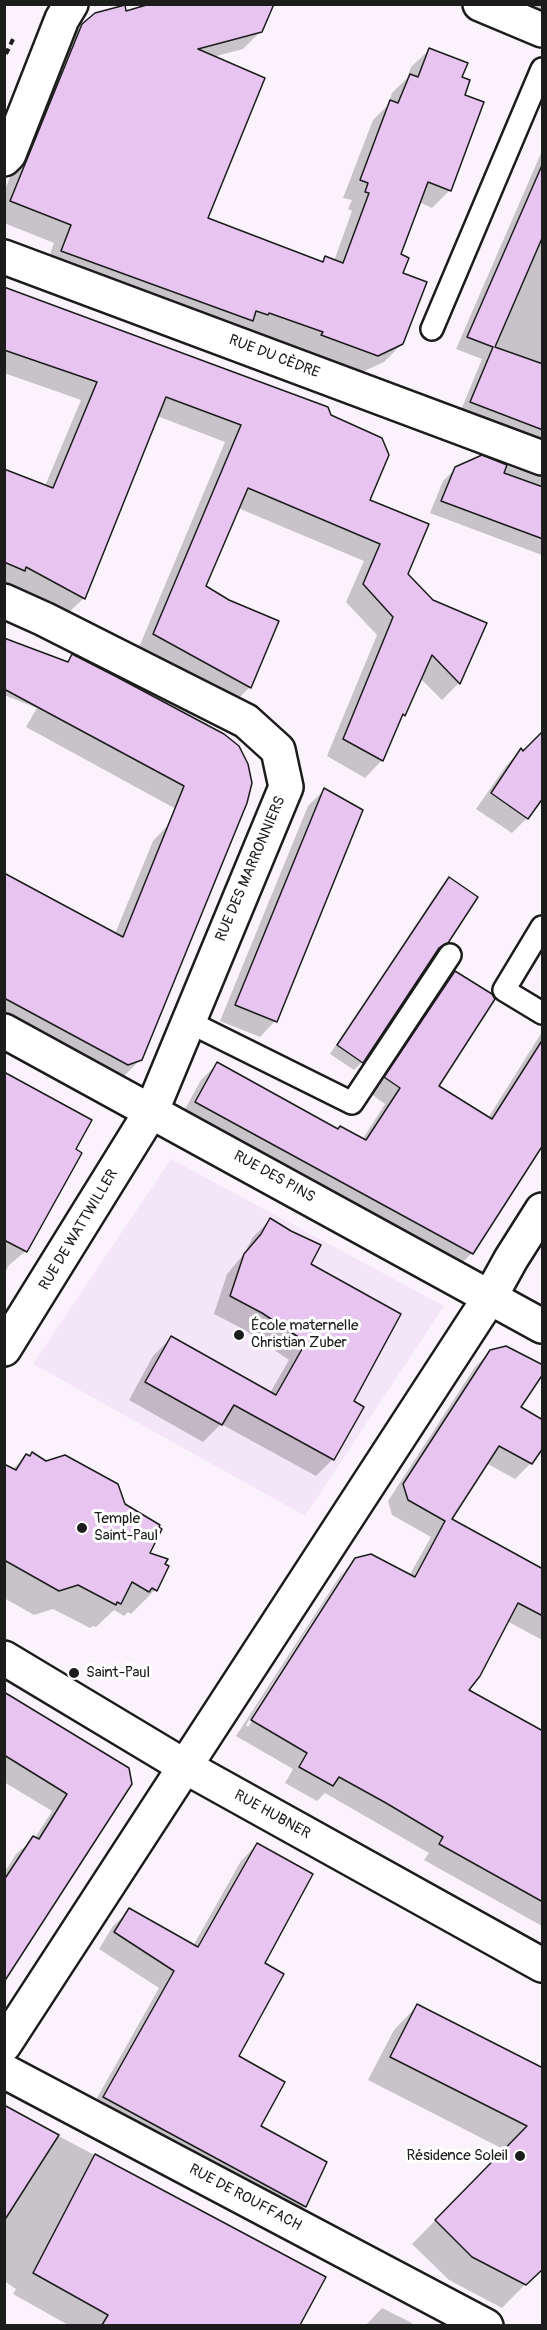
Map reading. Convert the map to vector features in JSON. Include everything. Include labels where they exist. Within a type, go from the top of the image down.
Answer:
[{"type":"street","points":[[4,159],[9,154],[62,20],[72,4]]},
{"type":"street","points":[[480,4],[543,30]]},
{"type":"street","name":"RUE DU CÈDRE","points":[[4,256],[543,458]]},
{"type":"street","name":"RUE DES MARRONNIERS","points":[[4,602],[44,619],[246,722],[278,750],[286,788],[187,1021],[152,1110]]},
{"type":"street","name":"RUE DES PINS","points":[[4,1031],[543,1326]]},
{"type":"street","name":"RUE DE WATTWILLER","points":[[4,1349],[14,1315],[152,1110]]},
{"type":"street","points":[[4,2046],[490,1297],[511,1258],[543,1210]]},
{"type":"street","name":"RUE HUBNER","points":[[4,1658],[184,1766],[543,1965]]},
{"type":"street","name":"RUE DE ROUFFACH","points":[[4,2071],[486,2325]]},
{"type":"lane","points":[[432,329],[543,69]]},
{"type":"lane","points":[[543,927],[504,990],[543,1012]]},
{"type":"lane","points":[[187,1021],[352,1103],[450,955]]},
{"type":"shaded area","name":"École maternelle Christian Zuber","points":[[171,1159],[444,1306],[305,1516],[33,1364]]},
{"type":"building","points":[[150,4],[274,4],[262,32],[198,49],[265,78],[208,218],[323,262],[325,256],[343,263],[369,193],[365,192],[368,183],[360,180],[390,100],[398,103],[410,74],[418,77],[429,48],[468,63],[462,77],[470,80],[465,95],[484,102],[451,191],[428,182],[401,254],[409,258],[403,273],[427,282],[403,344],[378,356],[321,335],[323,332],[269,313],[268,315],[256,311],[253,321],[61,251],[71,225],[10,201],[82,24],[95,13],[125,5],[126,11]]},
{"type":"building","points":[[543,163],[543,236],[495,347],[543,364],[543,430],[470,402],[493,347],[467,337]]},
{"type":"building","points":[[4,287],[328,407],[331,415],[382,438],[389,455],[370,500],[429,524],[408,574],[433,600],[487,623],[460,684],[432,655],[383,761],[343,739],[393,617],[363,584],[380,544],[248,488],[206,586],[229,600],[279,621],[251,688],[153,634],[241,425],[166,397],[85,599],[26,567],[25,571],[4,562],[4,469],[53,488],[97,382],[4,350]]},
{"type":"building","points":[[482,455],[507,465],[504,473],[543,487],[543,539],[441,501],[455,467]]},
{"type":"building","points":[[4,638],[68,662],[72,654],[115,676],[224,734],[239,746],[248,764],[252,783],[247,803],[142,1060],[128,1065],[4,998],[4,873],[123,937],[184,786],[4,689]]},
{"type":"building","points":[[543,731],[543,798],[528,819],[491,793],[521,748],[523,751]]},
{"type":"building","points":[[324,788],[363,810],[277,1022],[235,1005]]},
{"type":"building","points":[[449,877],[478,897],[448,943],[439,948],[363,1063],[337,1045]]},
{"type":"building","points":[[455,971],[492,994],[495,999],[439,1086],[492,1119],[543,1039],[543,1145],[473,1254],[195,1102],[217,1062],[338,1129],[340,1126],[366,1140],[400,1088],[384,1077]]},
{"type":"building","points":[[4,1072],[92,1120],[76,1149],[82,1153],[27,1252],[4,1240]]},
{"type":"building","points":[[270,1218],[321,1245],[311,1264],[401,1314],[354,1401],[364,1407],[334,1460],[234,1405],[222,1425],[145,1382],[171,1336],[276,1395],[306,1342],[262,1313],[230,1296],[244,1254],[261,1234]]},
{"type":"building","points":[[506,1346],[543,1365],[543,1374],[521,1407],[543,1420],[543,1448],[532,1464],[499,1446],[452,1519],[543,1569],[543,1616],[518,1603],[480,1676],[469,1690],[543,1731],[543,1902],[439,1844],[443,1837],[386,1803],[339,1777],[333,1786],[299,1767],[307,1753],[251,1720],[355,1558],[371,1554],[415,1577],[445,1521],[408,1500],[403,1484],[490,1350]]},
{"type":"building","name":"Temple Saint-Paul","points":[[32,1452],[46,1461],[65,1455],[118,1484],[125,1504],[160,1525],[162,1529],[150,1553],[168,1559],[165,1564],[169,1566],[157,1591],[152,1588],[149,1592],[132,1582],[121,1604],[117,1602],[116,1605],[78,1585],[59,1591],[4,1560],[4,1464],[16,1470],[26,1454],[30,1456]]},
{"type":"building","points":[[4,1692],[129,1768],[132,1784],[4,1982],[4,1880],[33,1836],[39,1839],[67,1794],[4,1755]]},
{"type":"building","points":[[257,1843],[313,1874],[265,1963],[284,1974],[239,2056],[285,2082],[261,2126],[327,2162],[306,2207],[103,2097],[174,1971],[114,1932],[129,1908],[198,1947]]},
{"type":"building","name":"Résidence Soleil","points":[[417,2004],[543,2068],[543,2269],[526,2285],[472,2257],[435,2220],[527,2126],[390,2057]]},
{"type":"building","points":[[4,2105],[59,2135],[4,2221]]},
{"type":"building","points":[[95,2154],[326,2277],[300,2325],[102,2325],[108,2315],[33,2273]]},
{"type":"place","name":"École maternelle Christian Zuber","points":[[239,1335]]},
{"type":"place","name":"Temple Saint-Paul","points":[[82,1528]]},
{"type":"place","name":"Saint-Paul","points":[[74,1673]]},
{"type":"place","name":"Résidence Soleil","points":[[520,2156]]}]
